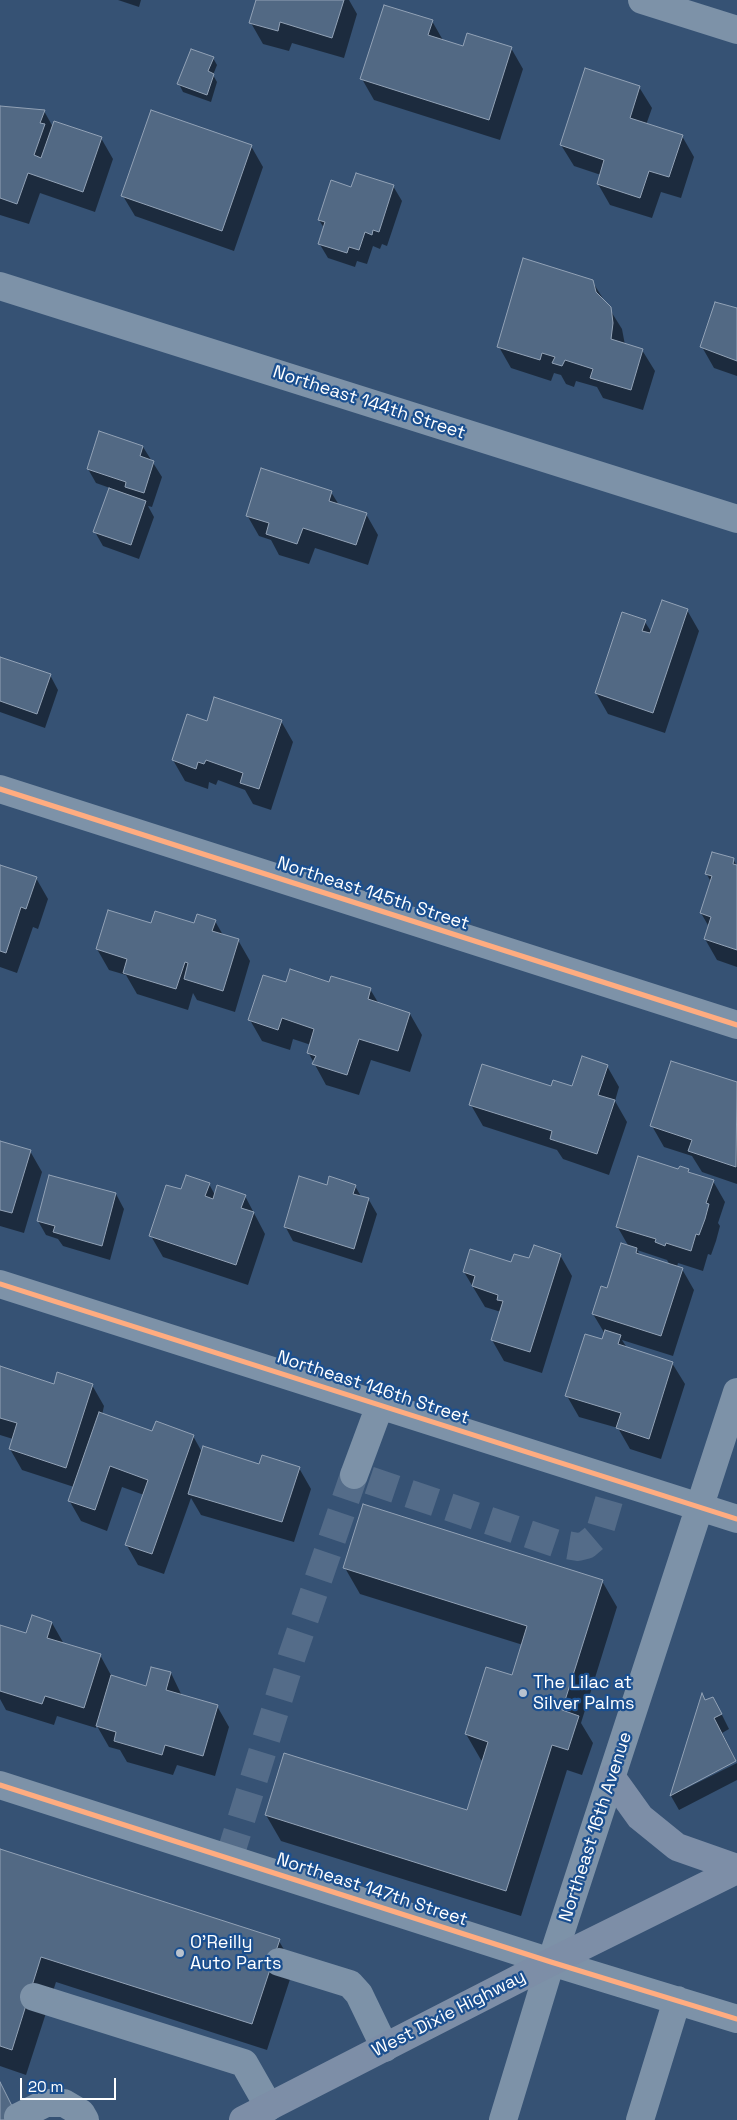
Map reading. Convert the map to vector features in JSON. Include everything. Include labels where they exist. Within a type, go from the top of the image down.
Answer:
[{"type":"main road","points":[[612,1778],[640,1817],[677,1847],[737,1869]]},
{"type":"main road","name":"West Dixie Highway","points":[[243,2120],[737,1869]]},
{"type":"street","points":[[642,0],[737,30]]},
{"type":"street","name":"Northeast 144th Street","points":[[0,286],[737,519]]},
{"type":"street","name":"Northeast 145th Street","points":[[0,789],[737,1025]]},
{"type":"street","name":"Northeast 146th Street","points":[[0,1284],[737,1519]]},
{"type":"street","name":"Northeast 16th Avenue","points":[[503,2120],[551,1962],[737,1392]]},
{"type":"street","points":[[354,1475],[380,1405]]},
{"type":"street","name":"Northeast 147th Street","points":[[0,1785],[551,1962],[737,2019]]},
{"type":"street","points":[[279,1962],[350,1984],[359,1994],[385,2048]]},
{"type":"street","points":[[34,1997],[244,2063],[269,2107]]},
{"type":"street","points":[[640,2120],[677,2000]]},
{"type":"street","points":[[18,2117],[46,2103],[64,2103],[81,2113],[85,2120]]},
{"type":"building","points":[[256,0],[344,0],[332,38],[280,22],[278,31],[249,23]]},
{"type":"building","points":[[384,5],[433,20],[428,35],[463,46],[467,33],[512,47],[489,120],[360,79]]},
{"type":"building","points":[[191,49],[214,57],[208,71],[214,74],[207,95],[177,84]]},
{"type":"building","points":[[585,68],[640,86],[630,118],[683,135],[669,177],[649,171],[640,198],[597,184],[604,160],[560,145]]},
{"type":"building","points":[[0,106],[45,110],[40,123],[45,124],[34,155],[41,158],[54,121],[102,137],[83,192],[28,173],[17,204],[0,198]]},
{"type":"building","points":[[151,110],[252,145],[222,231],[121,196]]},
{"type":"building","points":[[356,173],[394,185],[379,232],[373,230],[372,235],[365,232],[359,250],[349,247],[347,253],[318,244],[325,222],[318,220],[331,180],[351,187]]},
{"type":"building","points":[[523,258],[593,280],[596,292],[611,307],[613,323],[611,339],[643,349],[631,390],[590,378],[593,369],[565,360],[562,366],[552,363],[555,357],[542,353],[540,360],[497,347]]},
{"type":"building","points":[[715,302],[737,308],[737,361],[700,347]]},
{"type":"building","points":[[99,431],[143,446],[140,456],[154,461],[144,493],[125,487],[126,482],[87,469]]},
{"type":"building","points":[[261,468],[332,491],[329,501],[367,513],[356,545],[303,528],[297,544],[266,534],[269,523],[246,516]]},
{"type":"building","points":[[109,488],[146,501],[131,545],[93,532]]},
{"type":"building","points":[[662,600],[688,609],[653,713],[595,693],[622,612],[646,620],[642,631],[650,633]]},
{"type":"building","points":[[0,657],[51,674],[37,714],[0,701]]},
{"type":"building","points":[[214,697],[282,720],[259,789],[240,783],[243,773],[206,760],[204,764],[198,762],[196,769],[172,760],[187,714],[207,721]]},
{"type":"building","points":[[712,852],[734,858],[733,864],[737,865],[737,950],[704,939],[711,917],[700,913],[712,876],[705,874]]},
{"type":"building","points":[[0,865],[37,877],[26,909],[21,907],[6,953],[0,951]]},
{"type":"building","points":[[108,910],[151,923],[155,911],[194,923],[197,914],[216,920],[212,931],[239,939],[223,991],[184,979],[188,963],[185,962],[176,989],[123,973],[127,959],[96,949]]},
{"type":"building","points":[[290,969],[329,982],[331,976],[371,988],[368,999],[410,1013],[398,1051],[359,1039],[347,1075],[312,1064],[316,1056],[307,1053],[314,1029],[282,1018],[278,1030],[248,1020],[263,975],[286,982]]},
{"type":"building","points":[[582,1056],[608,1065],[598,1095],[615,1100],[597,1154],[550,1139],[552,1131],[469,1105],[482,1064],[551,1086],[553,1080],[572,1086]]},
{"type":"building","points":[[671,1061],[737,1082],[736,1167],[688,1151],[692,1140],[650,1126]]},
{"type":"building","points":[[0,1141],[31,1150],[12,1213],[0,1210]]},
{"type":"building","points":[[638,1156],[678,1169],[680,1166],[689,1169],[688,1172],[714,1180],[706,1203],[709,1204],[705,1219],[699,1235],[696,1234],[691,1251],[666,1243],[665,1246],[655,1242],[656,1239],[616,1227]]},
{"type":"building","points":[[49,1175],[116,1193],[102,1246],[53,1232],[55,1226],[37,1221]]},
{"type":"building","points":[[186,1175],[210,1183],[205,1196],[213,1199],[217,1185],[246,1195],[241,1208],[254,1212],[236,1265],[149,1236],[166,1185],[181,1189]]},
{"type":"building","points":[[299,1176],[327,1185],[329,1176],[356,1185],[353,1194],[369,1198],[354,1249],[284,1227]]},
{"type":"building","points":[[621,1243],[637,1248],[636,1253],[683,1268],[661,1336],[592,1314],[601,1286],[607,1288]]},
{"type":"building","points":[[534,1245],[561,1254],[530,1352],[491,1340],[503,1301],[497,1300],[498,1295],[472,1286],[475,1276],[463,1272],[470,1249],[511,1262],[514,1254],[529,1258]]},
{"type":"building","points":[[605,1330],[621,1335],[618,1344],[673,1362],[649,1439],[616,1428],[621,1413],[565,1396],[585,1334],[602,1339]]},
{"type":"building","points":[[0,1366],[54,1384],[57,1372],[93,1384],[66,1468],[9,1449],[17,1423],[0,1418]]},
{"type":"building","points":[[99,1412],[152,1431],[156,1421],[194,1435],[152,1554],[125,1545],[148,1480],[110,1466],[95,1510],[68,1501]]},
{"type":"building","points":[[203,1446],[259,1464],[262,1455],[300,1467],[282,1522],[188,1494]]},
{"type":"building","name":"The Lilac at Silver Palms","points":[[363,1504],[603,1580],[562,1710],[579,1716],[568,1750],[552,1745],[506,1891],[265,1815],[284,1753],[467,1810],[488,1742],[465,1734],[486,1667],[512,1675],[527,1626],[343,1568]]},
{"type":"building","points":[[32,1615],[52,1622],[47,1638],[101,1654],[84,1708],[45,1696],[42,1704],[0,1691],[0,1625],[26,1633]]},
{"type":"building","points":[[151,1667],[171,1672],[166,1690],[218,1705],[203,1756],[165,1745],[162,1755],[114,1741],[116,1732],[96,1726],[111,1675],[146,1686]]},
{"type":"building","points":[[702,1693],[705,1700],[713,1697],[722,1714],[714,1718],[736,1761],[670,1796]]},
{"type":"building","points":[[0,1849],[280,1939],[252,2024],[41,1957],[12,2050],[0,2046]]},
{"type":"building","points":[[0,2082],[19,2120],[0,2120]]},
{"type":"tunnel","points":[[229,1859],[292,1656],[354,1475],[555,1543],[578,1547],[586,1545],[599,1534],[615,1480]]},
{"type":"cycle path","points":[[0,789],[737,1025]]},
{"type":"cycle path","points":[[0,1284],[737,1519]]},
{"type":"cycle path","points":[[0,1785],[551,1962],[737,2019]]},
{"type":"place","name":"The Lilac at Silver Palms","points":[[523,1693]]},
{"type":"place","name":"O'Reilly Auto Parts","points":[[180,1953]]}]
